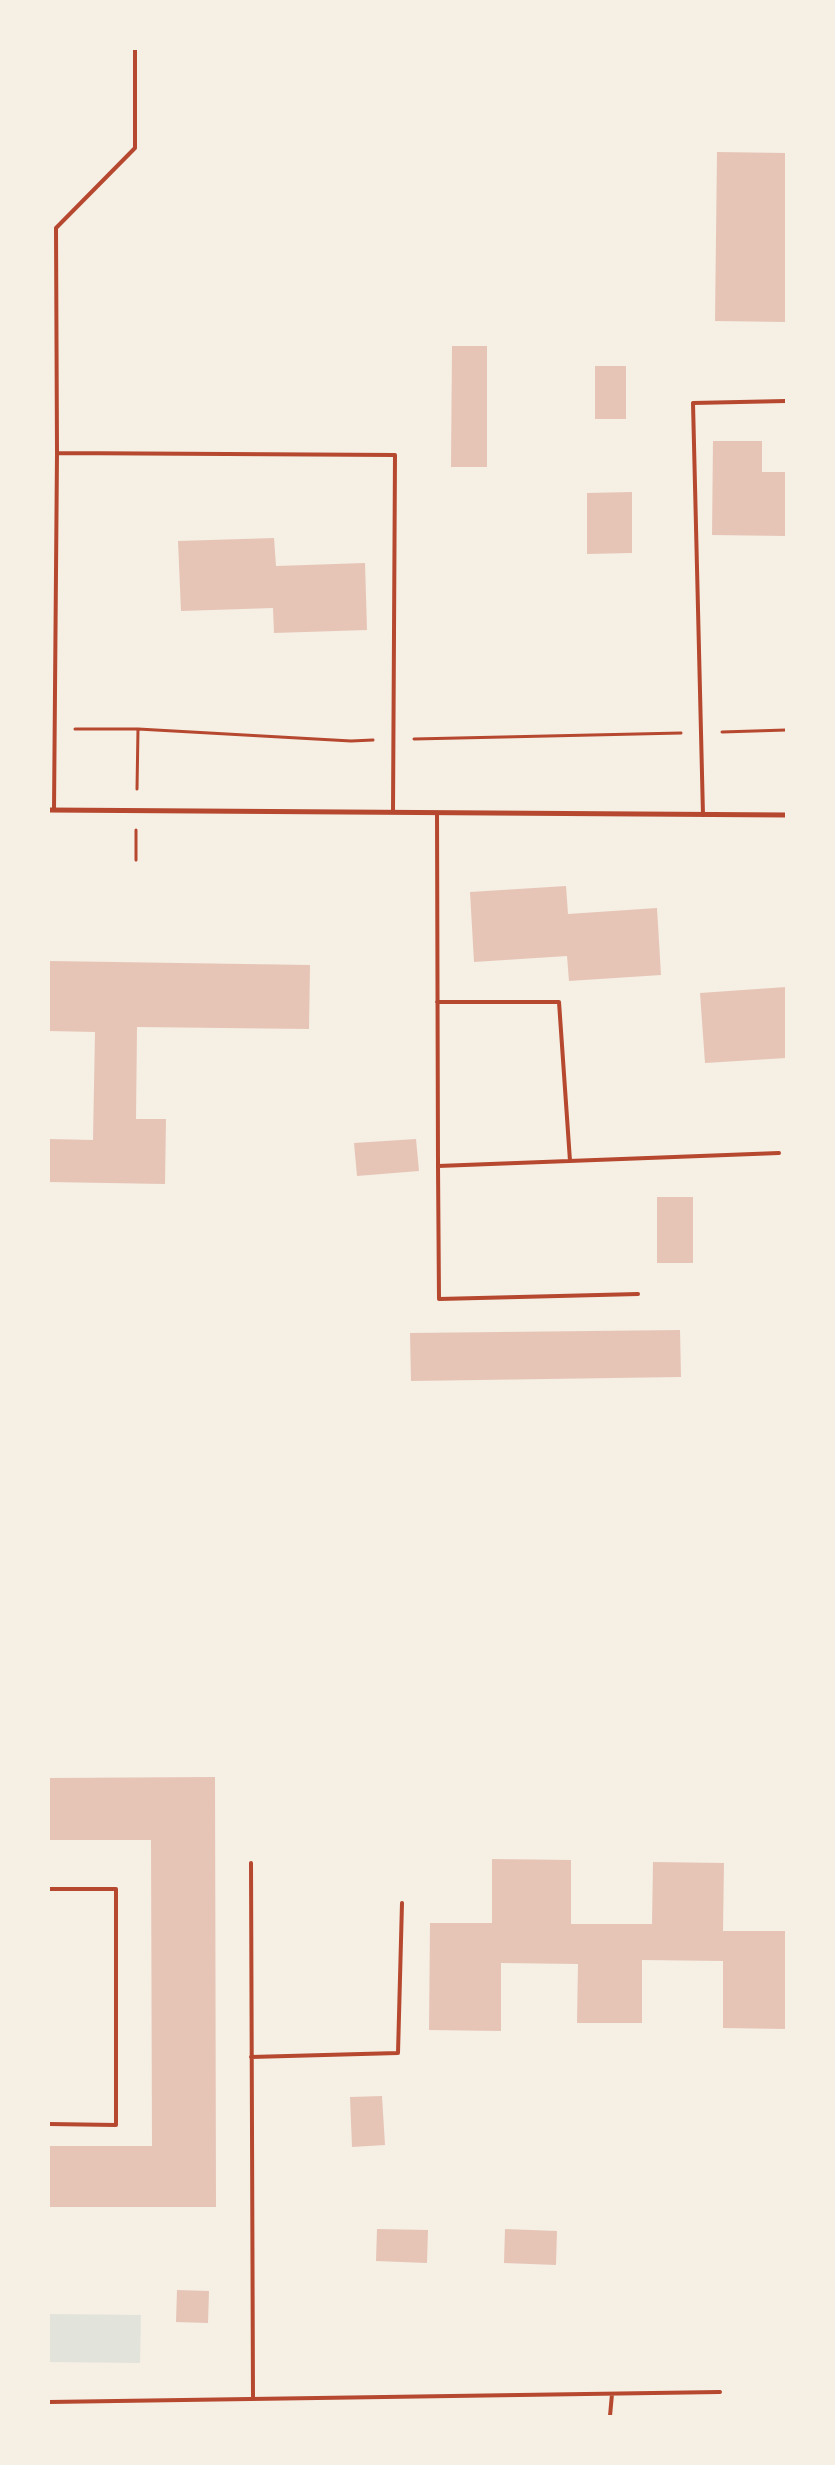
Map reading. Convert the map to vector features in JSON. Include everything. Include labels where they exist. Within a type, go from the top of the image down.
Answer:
[{"type":"street","points":[[52,810],[786,814]]},
{"type":"lane","points":[[52,810],[55,729],[57,453],[56,228],[135,148],[135,49]]},
{"type":"lane","points":[[49,228],[56,228]]},
{"type":"lane","points":[[703,815],[693,403],[786,401]]},
{"type":"lane","points":[[57,453],[395,455],[393,812]]},
{"type":"lane","points":[[437,812],[439,1299],[638,1294]]},
{"type":"lane","points":[[437,1002],[559,1002],[570,1161]]},
{"type":"lane","points":[[438,1166],[779,1153]]},
{"type":"lane","points":[[251,1863],[253,2399]]},
{"type":"lane","points":[[49,1889],[116,1889],[116,2125],[49,2124]]},
{"type":"lane","points":[[251,2057],[398,2053],[402,1903]]},
{"type":"lane","points":[[49,2402],[720,2392]]},
{"type":"lane","points":[[610,2416],[612,2394]]},
{"type":"path","points":[[55,729],[138,730],[351,741],[786,730]]},
{"type":"shaded area","points":[[49,2314],[141,2315],[140,2363],[49,2362]]},
{"type":"building","points":[[717,152],[786,153],[786,322],[715,321]]},
{"type":"building","points":[[452,346],[487,346],[487,467],[451,467]]},
{"type":"building","points":[[595,366],[626,366],[626,419],[595,419]]},
{"type":"building","points":[[713,441],[762,441],[762,472],[786,472],[786,536],[712,535]]},
{"type":"building","points":[[632,492],[632,553],[587,554],[587,493]]},
{"type":"building","points":[[274,538],[276,566],[365,563],[367,630],[274,633],[273,608],[181,611],[178,541]]},
{"type":"building","points":[[566,886],[568,914],[657,908],[661,975],[569,981],[567,956],[474,962],[470,892]]},
{"type":"building","points":[[49,961],[310,965],[309,1029],[137,1027],[136,1119],[166,1119],[165,1184],[49,1182],[49,1139],[93,1140],[95,1032],[49,1031]]},
{"type":"building","points":[[786,987],[786,1058],[705,1063],[700,993]]},
{"type":"building","points":[[416,1139],[419,1171],[357,1176],[354,1143]]},
{"type":"building","points":[[657,1197],[693,1197],[693,1263],[657,1263]]},
{"type":"building","points":[[680,1330],[681,1377],[411,1381],[410,1333]]},
{"type":"building","points":[[215,1777],[216,2207],[49,2207],[49,2146],[152,2146],[151,1840],[49,1840],[49,1778]]},
{"type":"building","points":[[492,1859],[571,1860],[571,1924],[652,1924],[653,1862],[724,1863],[723,1931],[786,1931],[786,2029],[723,2028],[723,1961],[642,1960],[642,2023],[577,2023],[578,1964],[501,1963],[501,2031],[429,2030],[430,1923],[492,1923]]},
{"type":"building","points":[[382,2096],[385,2145],[352,2147],[350,2097]]},
{"type":"building","points":[[377,2229],[428,2230],[427,2263],[376,2261]]},
{"type":"building","points":[[505,2229],[557,2231],[556,2265],[504,2263]]},
{"type":"building","points":[[177,2290],[209,2291],[208,2323],[176,2322]]}]
